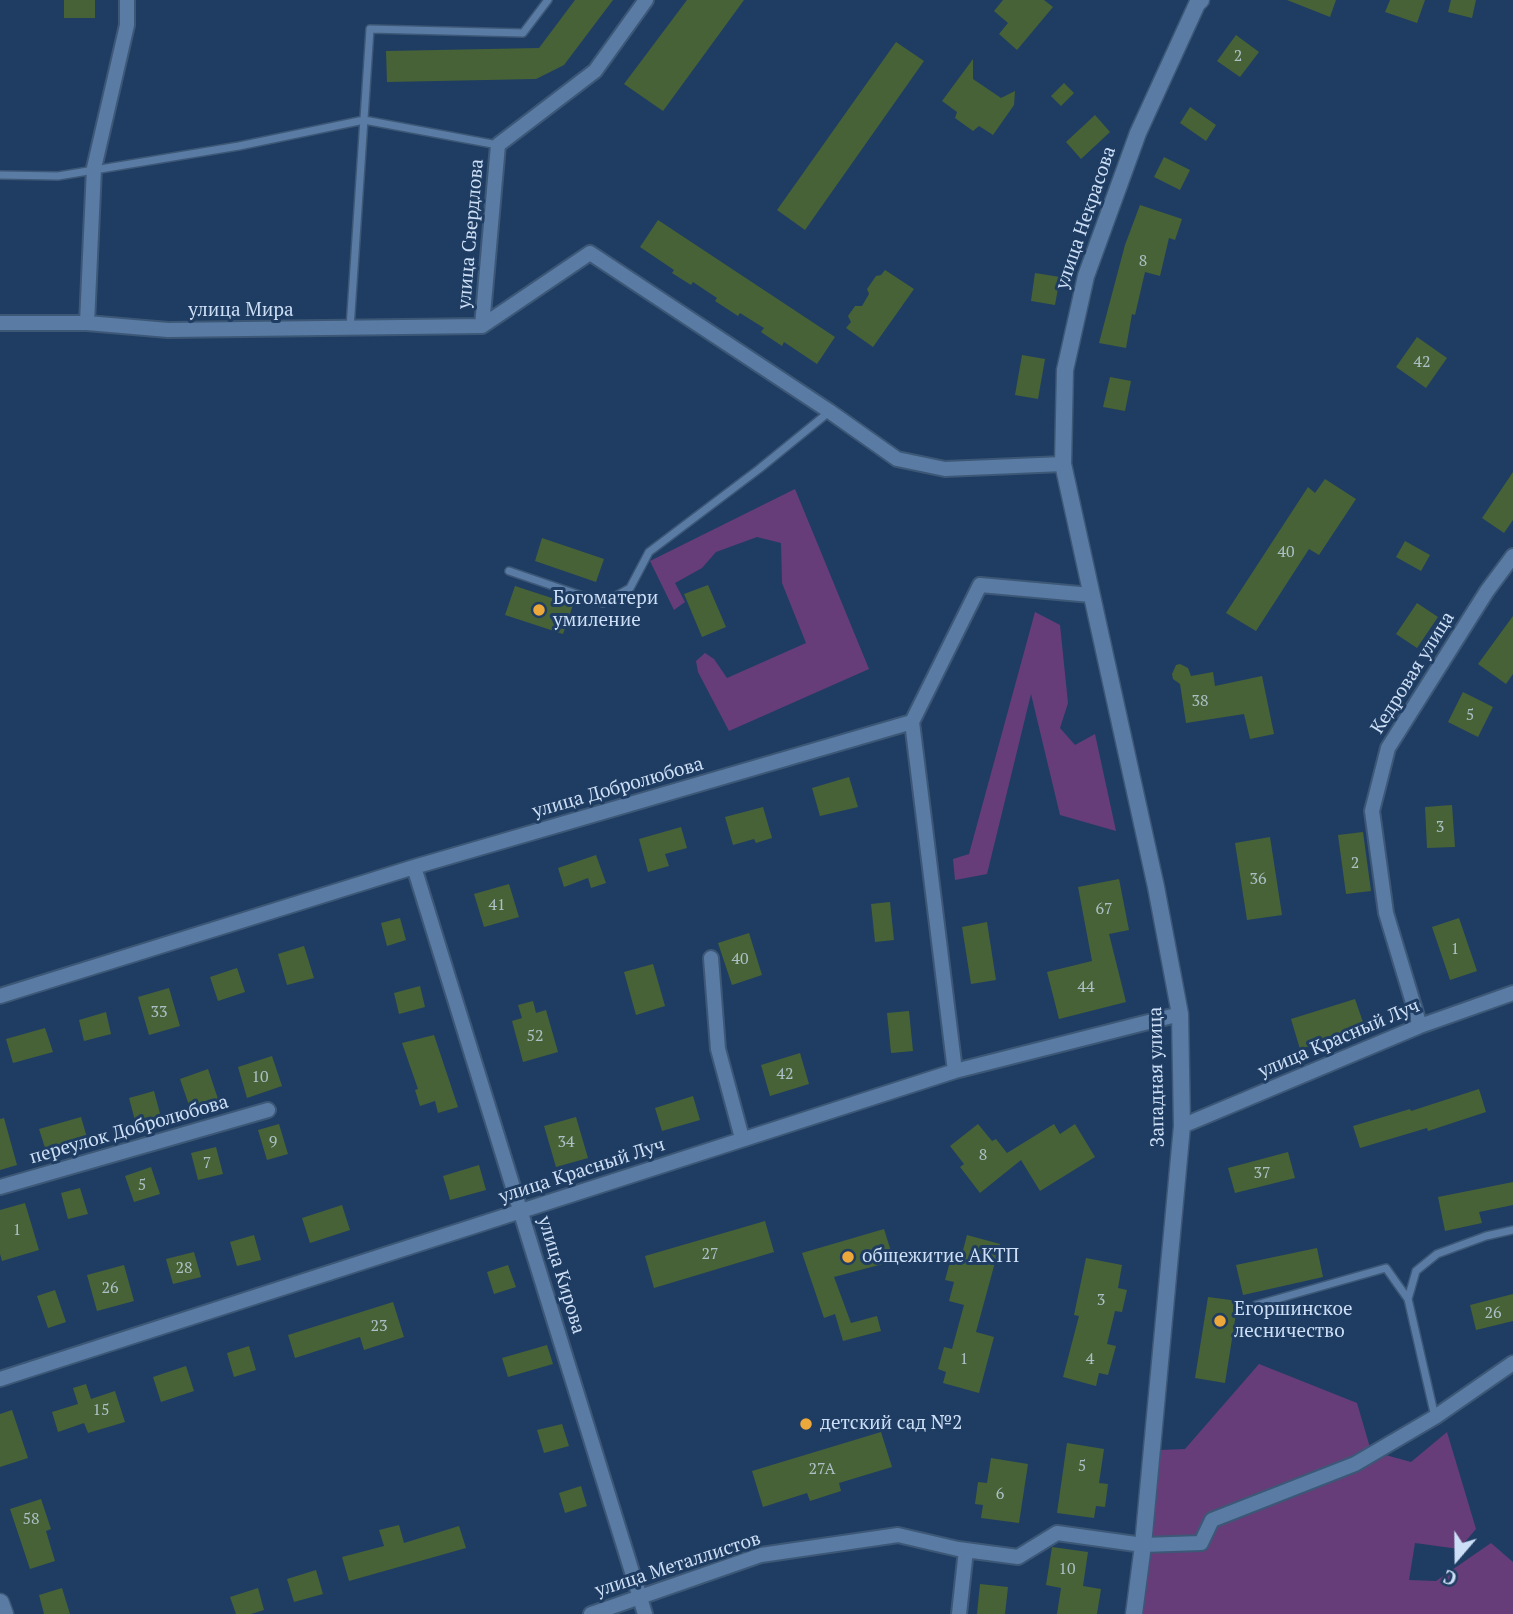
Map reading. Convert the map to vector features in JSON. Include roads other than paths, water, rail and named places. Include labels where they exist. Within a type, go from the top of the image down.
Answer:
[{"type":"main road","points":[[0,1603],[4,1614]]},
{"type":"street","points":[[87,323],[94,168],[127,24],[127,0]]},
{"type":"street","name":"улица Свердлова","points":[[482,326],[498,145],[596,71],[646,0]]},
{"type":"street","name":"улица Некрасова","points":[[1063,464],[1065,370],[1086,276],[1138,133],[1201,0]]},
{"type":"street","points":[[482,326],[590,253],[897,459],[945,469],[1063,464]]},
{"type":"street","name":"улица Мира","points":[[0,323],[87,323],[168,330],[482,326]]},
{"type":"street","name":"Западная улица","points":[[1063,464],[1156,887],[1180,1014],[1182,1126],[1143,1545],[1134,1614]]},
{"type":"street","name":"Кедровая улица","points":[[1420,1026],[1386,913],[1372,811],[1388,748],[1487,591],[1513,556]]},
{"type":"street","points":[[955,1071],[912,722],[980,585],[1091,595]]},
{"type":"street","name":"улица Добролюбова","points":[[0,996],[414,867],[912,722]]},
{"type":"street","name":"улица Кирова","points":[[414,867],[645,1614]]},
{"type":"street","points":[[711,958],[718,1049],[742,1138]]},
{"type":"street","name":"улица Красный Луч","points":[[1182,1126],[1420,1026],[1513,993]]},
{"type":"street","name":"улица Красный Луч","points":[[0,1379],[955,1071],[1180,1014]]},
{"type":"street","name":"переулок Добролюбова","points":[[0,1187],[268,1110]]},
{"type":"street","points":[[1435,1417],[1513,1363]]},
{"type":"street","name":"улица Металлистов","points":[[592,1614],[761,1555],[898,1535],[966,1550],[1018,1557],[1057,1532],[1143,1545],[1201,1544],[1212,1520],[1355,1464],[1435,1417]]},
{"type":"street","points":[[959,1614],[966,1550]]},
{"type":"lane","points":[[351,329],[370,30],[523,33],[548,0]]},
{"type":"lane","points":[[0,175],[58,176],[239,146],[364,120],[498,145]]},
{"type":"lane","points":[[509,571],[603,603],[630,587],[649,552],[759,469],[829,411]]},
{"type":"lane","points":[[1408,1299],[1416,1271],[1437,1254],[1486,1236],[1513,1230]]},
{"type":"lane","points":[[1256,1305],[1386,1268],[1408,1299],[1435,1417]]},
{"type":"place","name":"Богоматери умиление","points":[[539,610]]},
{"type":"place","name":"общежитие АКТП","points":[[848,1257]]},
{"type":"place","name":"Егоршинское лесничество","points":[[1220,1321]]},
{"type":"place","name":"детский сад №2","points":[[806,1424]]}]
